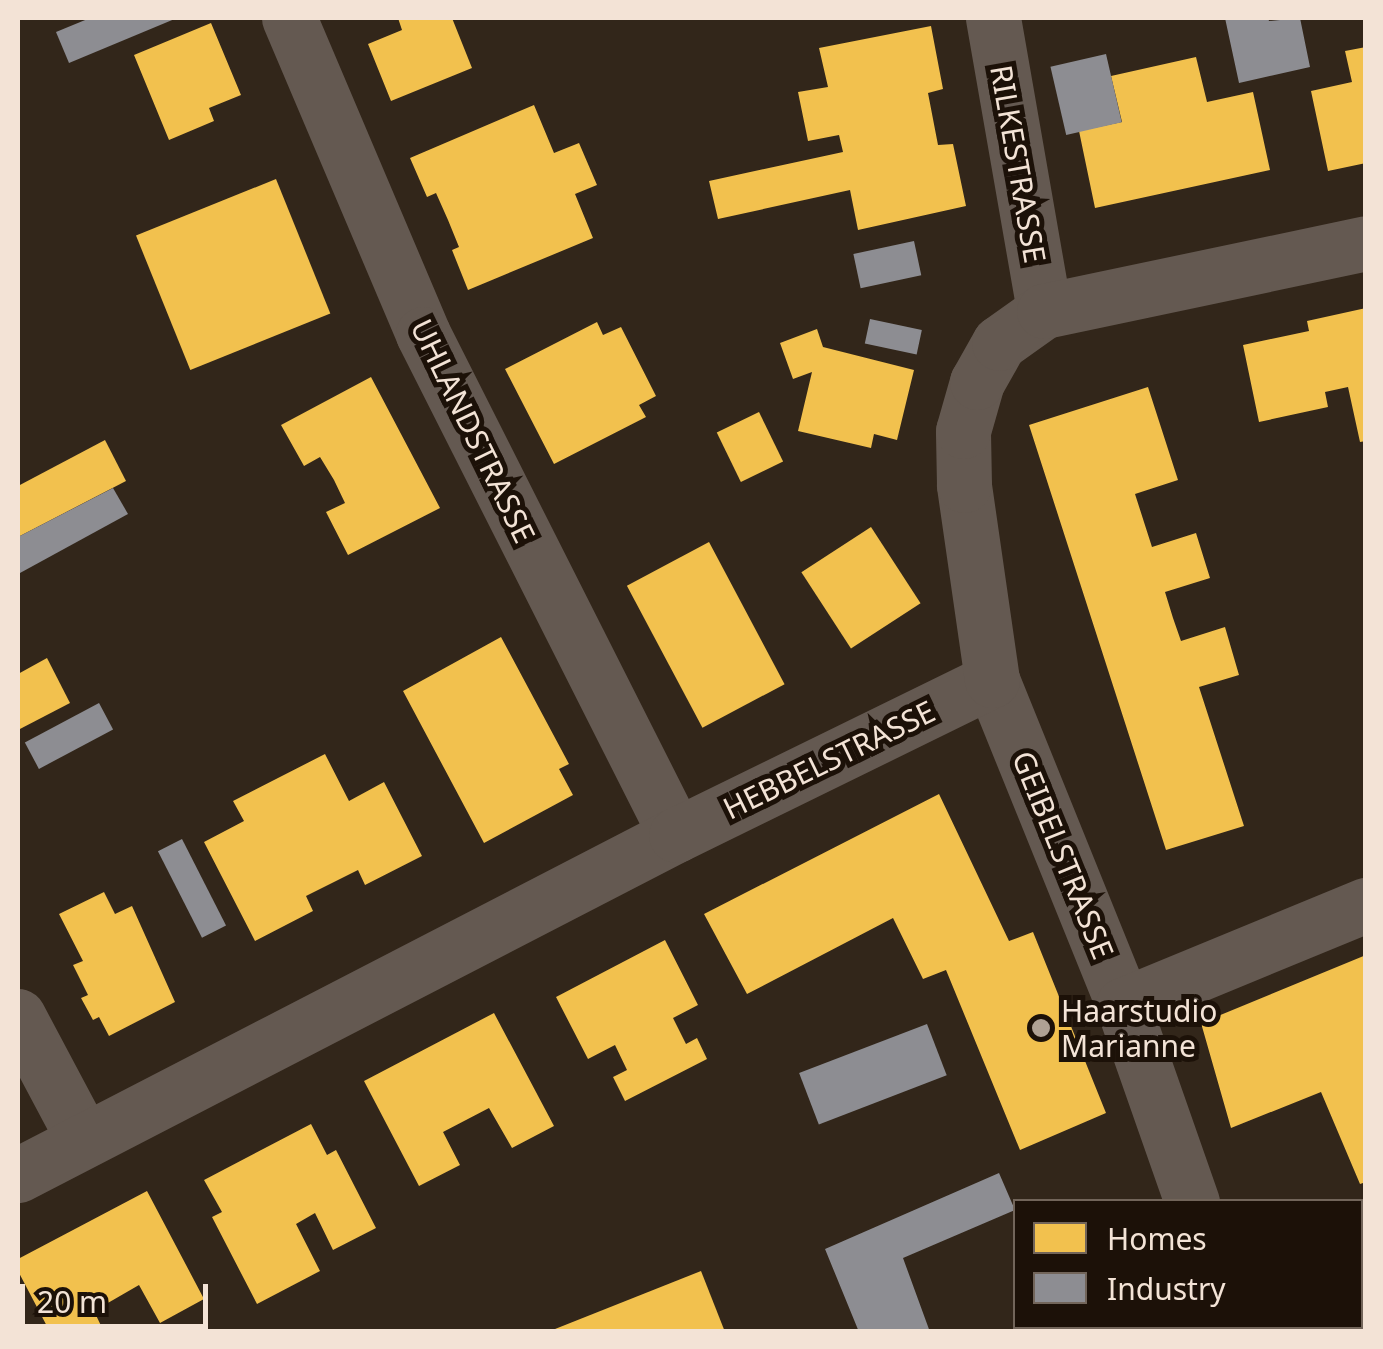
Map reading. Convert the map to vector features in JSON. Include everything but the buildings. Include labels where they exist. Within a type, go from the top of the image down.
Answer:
[{"type":"street","name":"UHLANDSTRASSE","points":[[289,18],[423,334],[676,835]]},
{"type":"street","name":"RILKESTRASSE","points":[[993,18],[1044,311]]},
{"type":"street","points":[[992,680],[964,485],[962,431],[977,382],[999,343],[1044,311],[1366,242]]},
{"type":"street","name":"HEBBELSTRASSE","points":[[18,1175],[676,835],[992,680]]},
{"type":"street","name":"GEIBELSTRASSE","points":[[992,680],[1123,1005],[1191,1199]]},
{"type":"street","points":[[1123,1005],[1366,906]]},
{"type":"street","points":[[18,1016],[84,1140]]},
{"type":"place","name":"Haarstudio Marianne","points":[[1041,1028]]}]
